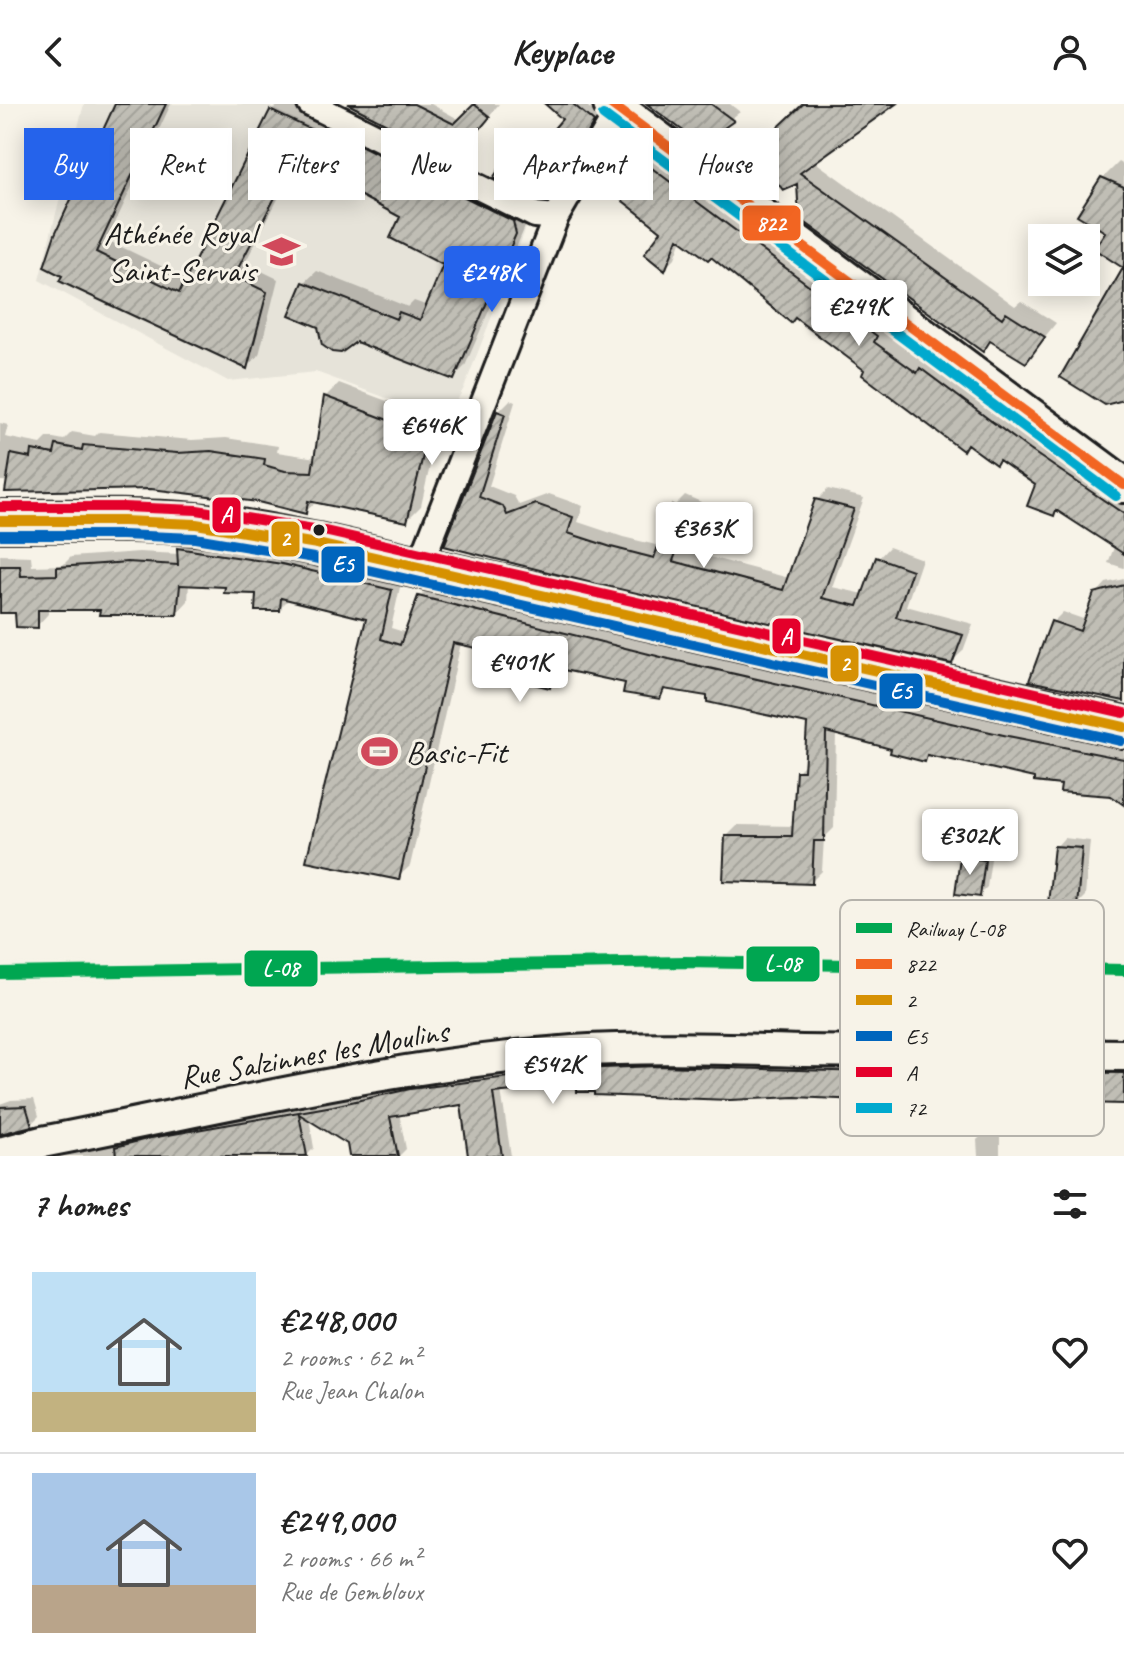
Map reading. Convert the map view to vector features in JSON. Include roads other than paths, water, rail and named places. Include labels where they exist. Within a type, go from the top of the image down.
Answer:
[{"type":"main road","points":[[617,106],[1124,485]]},
{"type":"main road","points":[[0,521],[195,524],[317,544],[1124,727]]},
{"type":"street","points":[[310,104],[535,215],[556,217]]},
{"type":"street","points":[[419,568],[556,217],[617,106]]},
{"type":"street","name":"Rue Salzinnes les Moulins","points":[[0,1153],[308,1089],[453,1064],[576,1051],[840,1051]]},
{"type":"street","name":"Rue Salzinnes les Moulins","points":[[1104,1055],[1124,1055]]},
{"type":"rail line","name":"L-08","points":[[0,973],[685,962],[840,965]]},
{"type":"rail line","name":"L-08","points":[[1104,970],[1124,970]]},
{"type":"place","name":"Athénée Royal Saint-Servais","points":[[282,251]]},
{"type":"place","name":"Basic-Fit","points":[[380,752]]}]
